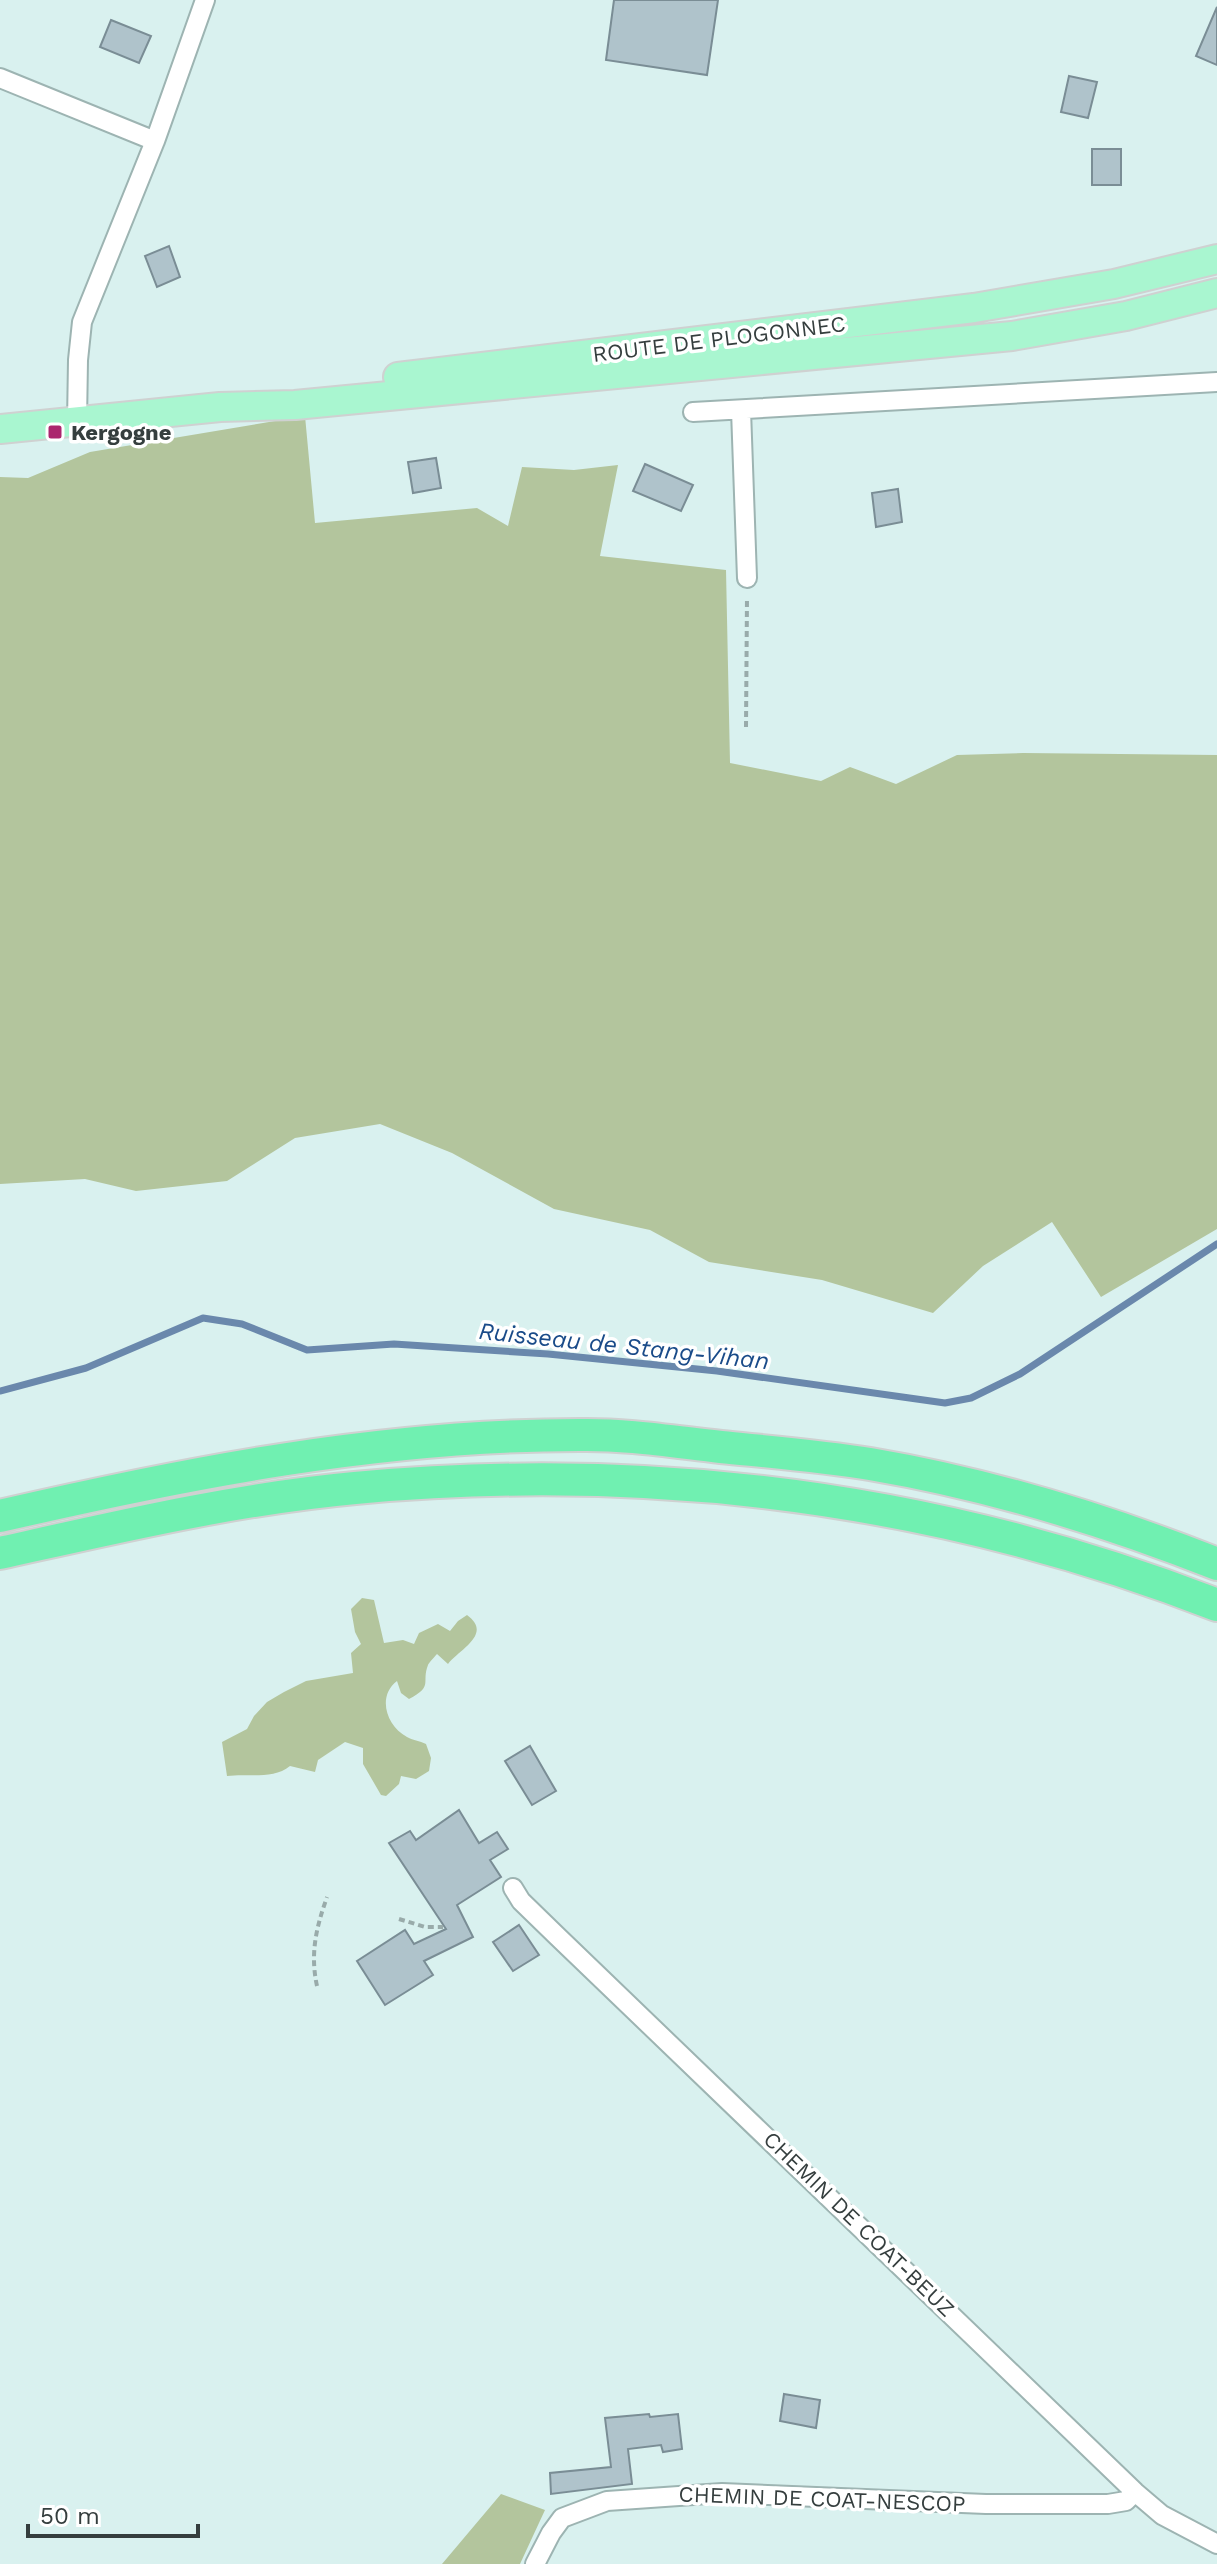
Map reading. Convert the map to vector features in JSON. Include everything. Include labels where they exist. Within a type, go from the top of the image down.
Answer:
[{"type":"highway","points":[[0,1516],[124,1487],[304,1455],[434,1441],[583,1434],[871,1464],[1005,1494],[1130,1532],[1217,1564]]},
{"type":"highway","points":[[0,1553],[205,1510],[353,1489],[511,1478],[641,1480],[765,1491],[930,1520],[1106,1566],[1217,1605]]},
{"type":"main road","name":"ROUTE DE PLOGONNEC","points":[[220,407],[291,392],[444,370],[756,336],[1019,301],[1138,279],[1217,259]]},
{"type":"main road","name":"ROUTE DE PLOGONNEC","points":[[0,429],[220,407],[295,405],[998,338],[1126,316],[1217,293]]},
{"type":"street","points":[[77,422],[76,388],[82,322],[155,141],[205,0]]},
{"type":"street","points":[[0,78],[155,141]]},
{"type":"street","points":[[693,412],[1217,382]]},
{"type":"street","points":[[741,410],[747,578]]},
{"type":"street","name":"CHEMIN DE COAT-BEUZ","points":[[513,1888],[521,1901],[557,1936],[1135,2492],[1162,2515],[1217,2544]]},
{"type":"street","name":"CHEMIN DE COAT-NESCOP","points":[[535,2564],[562,2518],[607,2501],[722,2493],[986,2504],[1108,2504],[1126,2501],[1135,2492]]},
{"type":"path","points":[[746,727],[747,578]]},
{"type":"path","points":[[317,1986],[313,1965],[314,1939],[327,1897]]},
{"type":"path","points":[[399,1919],[425,1927],[443,1927]]},
{"type":"green space","points":[[305,416],[315,523],[477,508],[508,526],[522,467],[574,470],[618,465],[600,556],[726,570],[730,763],[821,781],[850,767],[896,784],[957,755],[1217,755],[1217,1229],[1101,1297],[1052,1222],[983,1266],[933,1313],[822,1280],[709,1262],[650,1230],[554,1209],[452,1153],[380,1124],[295,1138],[227,1181],[136,1191],[85,1179],[0,1184],[0,477],[28,478],[90,452]]},
{"type":"green space","points":[[362,1598],[374,1600],[384,1643],[403,1640],[414,1644],[419,1633],[438,1624],[450,1631],[467,1615],[477,1629],[472,1641],[448,1664],[437,1654],[429,1663],[422,1691],[409,1699],[401,1693],[397,1681],[387,1695],[387,1710],[394,1726],[407,1737],[426,1744],[431,1758],[429,1771],[416,1779],[401,1776],[399,1784],[386,1796],[381,1795],[363,1764],[363,1748],[345,1742],[318,1760],[315,1772],[290,1766],[268,1775],[227,1776],[222,1742],[247,1729],[267,1702],[306,1681],[353,1673],[351,1653],[361,1644],[355,1632],[351,1609]]},
{"type":"green space","points":[[501,2494],[545,2510],[520,2564],[442,2564]]},
{"type":"building","points":[[614,0],[718,0],[707,75],[606,60]]},
{"type":"building","points":[[1217,7],[1217,65],[1196,56]]},
{"type":"building","points":[[111,20],[151,36],[139,63],[100,47]]},
{"type":"building","points":[[1069,76],[1097,82],[1088,118],[1061,112]]},
{"type":"building","points":[[1092,149],[1121,149],[1121,185],[1092,185]]},
{"type":"building","points":[[169,246],[180,277],[157,287],[145,256]]},
{"type":"building","points":[[436,458],[441,488],[413,493],[408,462]]},
{"type":"building","points":[[645,464],[693,485],[681,511],[633,491]]},
{"type":"building","points":[[898,489],[902,522],[876,527],[872,493]]},
{"type":"building","points":[[530,1746],[556,1791],[532,1805],[505,1761]]},
{"type":"building","points":[[459,1810],[479,1843],[497,1832],[508,1849],[490,1860],[501,1877],[457,1905],[473,1937],[424,1961],[433,1975],[385,2005],[357,1961],[405,1930],[414,1944],[446,1929],[389,1843],[410,1831],[416,1840]]},
{"type":"building","points":[[519,1925],[539,1955],[513,1971],[493,1942]]},
{"type":"building","points":[[784,2394],[820,2400],[816,2428],[780,2421]]},
{"type":"building","points":[[649,2414],[650,2417],[678,2414],[682,2449],[663,2452],[661,2445],[628,2449],[632,2484],[551,2494],[550,2473],[611,2467],[605,2418]]},
{"type":"waterway","name":"Ruisseau de Stang-Vihan","points":[[0,1391],[86,1368],[203,1318],[242,1324],[307,1350],[394,1344],[548,1354],[717,1371],[945,1403],[971,1398],[1020,1374],[1217,1244]]},
{"type":"place","name":"Kergogne","points":[[55,432]]}]
